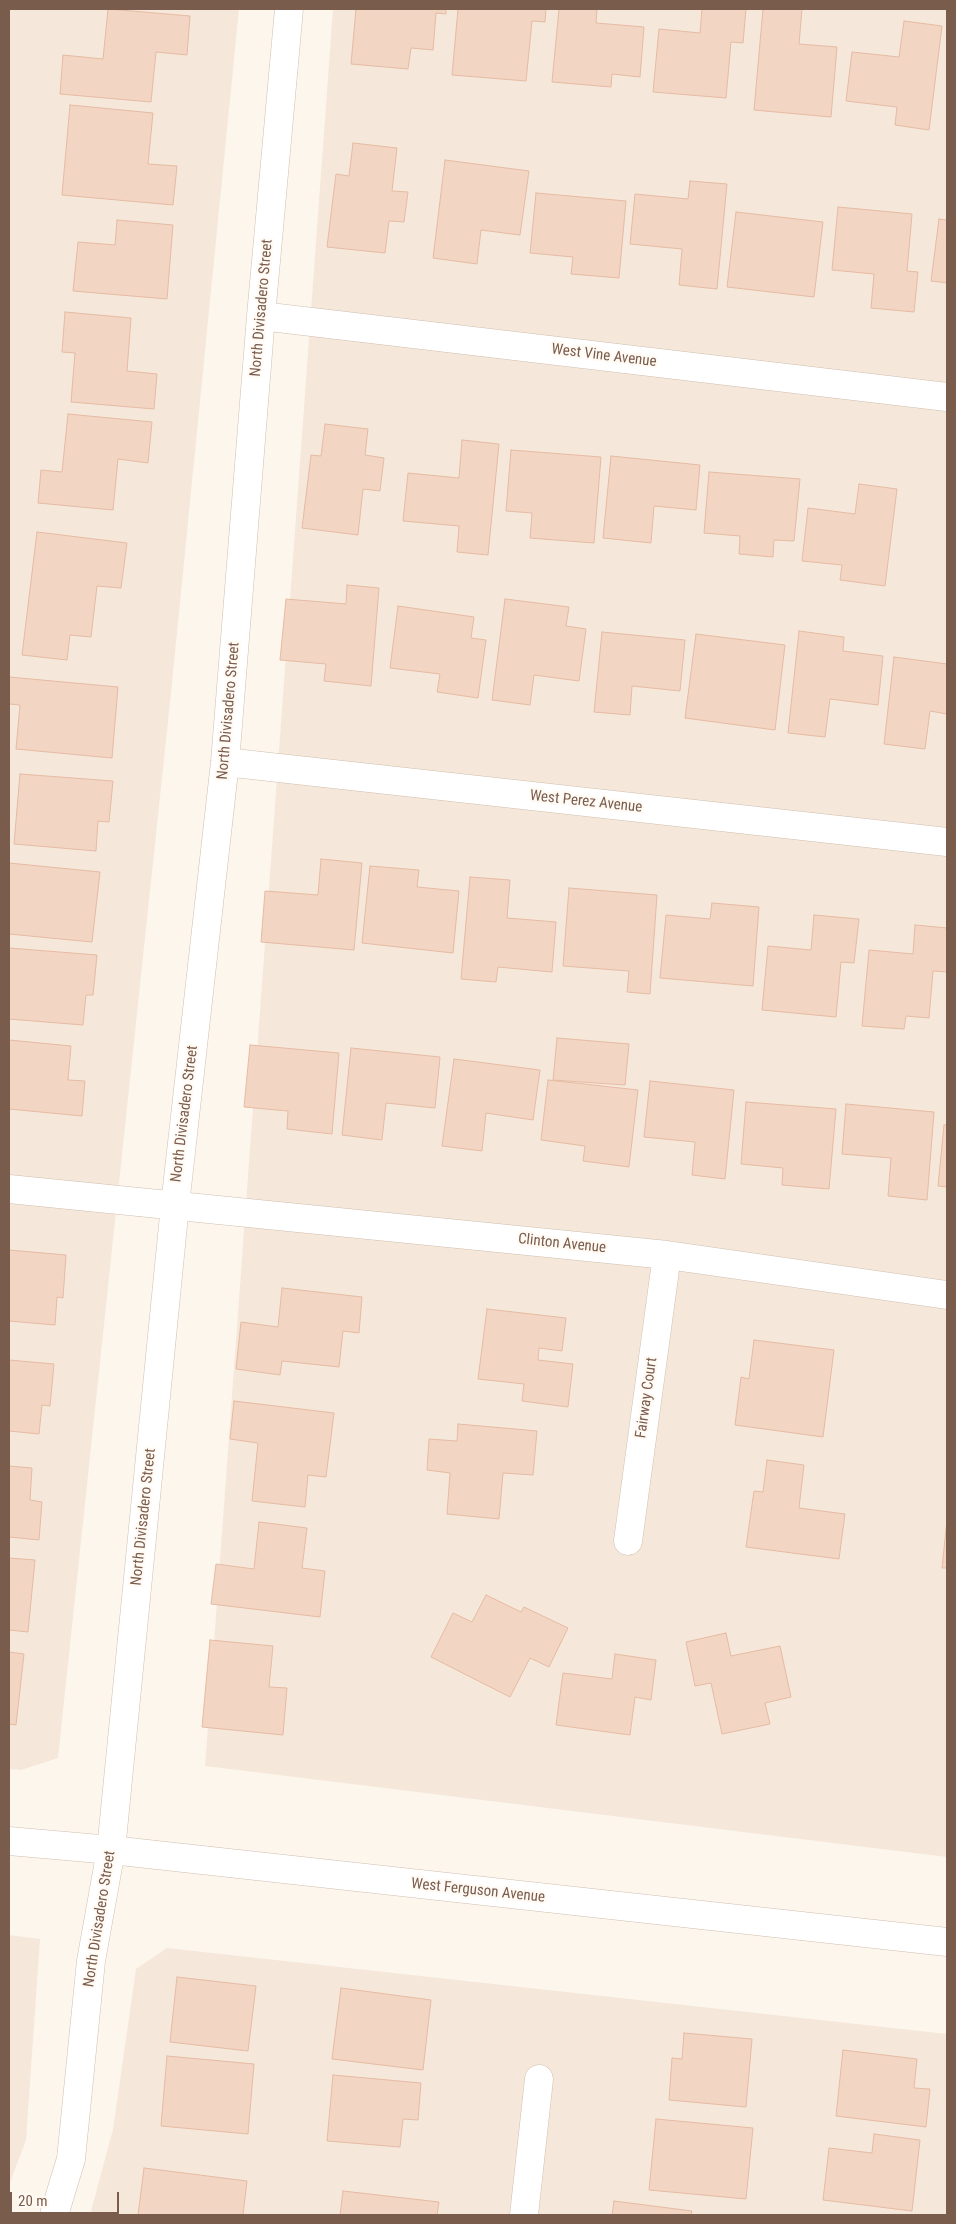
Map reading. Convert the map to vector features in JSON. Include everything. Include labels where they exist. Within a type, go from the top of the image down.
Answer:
[{"type":"street","name":"North Divisadero Street","points":[[54,2215],[70,2160],[91,1961],[111,1850],[175,1205],[225,762],[261,316],[289,9]]},
{"type":"street","name":"West Vine Avenue","points":[[261,316],[947,397]]},
{"type":"street","name":"West Perez Avenue","points":[[225,762],[947,842]]},
{"type":"street","name":"Clinton Avenue","points":[[9,1189],[667,1255],[947,1294]]},
{"type":"street","name":"Fairway Court","points":[[628,1541],[667,1255]]},
{"type":"street","name":"West Ferguson Avenue","points":[[9,1841],[111,1850],[947,1942]]},
{"type":"street","points":[[524,2215],[539,2079]]},
{"type":"shaded area","points":[[9,9],[239,9],[171,693],[58,1758],[21,1770],[9,1769]]},
{"type":"shaded area","points":[[333,9],[947,9],[947,1857],[205,1766]]},
{"type":"shaded area","points":[[9,1935],[40,1939],[26,2140],[9,2185]]},
{"type":"shaded area","points":[[167,1948],[947,2034],[947,2215],[90,2215],[113,2129],[136,1969]]},
{"type":"building","points":[[108,9],[190,16],[187,55],[156,52],[151,102],[60,94],[63,55],[103,59]]},
{"type":"building","points":[[356,9],[446,9],[446,14],[436,13],[433,50],[411,48],[408,69],[351,64]]},
{"type":"building","points":[[458,9],[546,9],[545,22],[532,21],[526,81],[452,75]]},
{"type":"building","points":[[559,9],[597,9],[596,23],[644,27],[640,77],[612,74],[611,87],[552,82]]},
{"type":"building","points":[[702,9],[746,9],[743,43],[731,42],[726,98],[653,92],[659,29],[700,33]]},
{"type":"building","points":[[763,9],[802,9],[799,44],[837,47],[831,117],[754,110]]},
{"type":"building","points":[[904,21],[942,26],[929,130],[895,125],[897,107],[846,101],[852,52],[899,57]]},
{"type":"building","points":[[70,105],[153,113],[148,164],[177,166],[173,205],[62,195]]},
{"type":"building","points":[[353,143],[397,148],[392,191],[408,192],[404,222],[389,221],[385,253],[327,247],[336,174],[349,176]]},
{"type":"building","points":[[445,160],[529,171],[520,235],[481,230],[477,264],[433,258]]},
{"type":"building","points":[[690,181],[727,184],[717,289],[679,285],[682,249],[630,244],[635,194],[688,199]]},
{"type":"building","points":[[536,193],[626,201],[619,278],[571,274],[573,257],[530,253]]},
{"type":"building","points":[[838,207],[912,214],[907,271],[918,272],[914,312],[871,308],[874,274],[832,270]]},
{"type":"building","points":[[736,212],[823,222],[814,297],[727,287]]},
{"type":"building","points":[[939,219],[947,220],[947,283],[931,281]]},
{"type":"building","points":[[117,220],[173,225],[167,299],[73,291],[78,242],[115,245]]},
{"type":"building","points":[[65,312],[131,318],[127,371],[157,374],[154,409],[71,402],[75,353],[62,352]]},
{"type":"building","points":[[68,414],[152,422],[148,463],[118,459],[113,510],[38,503],[41,470],[62,472]]},
{"type":"building","points":[[325,424],[368,429],[365,455],[384,458],[380,491],[363,489],[358,535],[302,528],[311,455],[321,456]]},
{"type":"building","points":[[462,440],[499,444],[488,555],[457,552],[459,526],[403,521],[408,473],[459,478]]},
{"type":"building","points":[[511,450],[601,457],[594,543],[530,538],[532,513],[506,511]]},
{"type":"building","points":[[611,456],[700,465],[696,510],[654,506],[651,543],[603,538]]},
{"type":"building","points":[[709,472],[800,479],[794,541],[774,540],[773,557],[739,554],[740,536],[704,533]]},
{"type":"building","points":[[859,484],[897,489],[885,586],[840,580],[842,565],[802,561],[808,508],[855,514]]},
{"type":"building","points":[[37,532],[127,543],[121,588],[97,586],[91,637],[70,635],[67,660],[22,655]]},
{"type":"building","points":[[347,585],[379,588],[371,686],[324,681],[326,664],[280,660],[286,599],[346,604]]},
{"type":"building","points":[[505,599],[569,607],[566,626],[586,629],[579,681],[534,675],[530,705],[492,700]]},
{"type":"building","points":[[398,606],[474,617],[471,638],[486,640],[478,698],[437,692],[440,674],[390,668]]},
{"type":"building","points":[[799,631],[844,637],[843,651],[883,656],[878,705],[830,699],[825,737],[788,733]]},
{"type":"building","points":[[602,632],[685,640],[680,691],[632,686],[630,715],[594,712]]},
{"type":"building","points":[[696,634],[785,645],[775,730],[685,718]]},
{"type":"building","points":[[894,657],[947,664],[947,714],[930,711],[925,749],[884,744]]},
{"type":"building","points":[[9,677],[118,687],[112,758],[16,749],[20,705],[9,704]]},
{"type":"building","points":[[20,774],[113,781],[109,822],[98,821],[96,851],[14,844]]},
{"type":"building","points":[[321,859],[362,863],[354,950],[261,942],[265,891],[318,895]]},
{"type":"building","points":[[9,863],[100,872],[92,942],[9,934]]},
{"type":"building","points":[[370,866],[419,870],[417,887],[459,891],[453,953],[362,943]]},
{"type":"building","points":[[470,877],[510,880],[507,918],[556,922],[552,972],[498,967],[496,982],[461,979]]},
{"type":"building","points":[[569,888],[657,895],[650,994],[627,992],[629,971],[563,966]]},
{"type":"building","points":[[712,903],[759,907],[753,986],[660,978],[666,915],[710,919]]},
{"type":"building","points":[[814,915],[859,919],[854,963],[841,962],[836,1017],[762,1010],[768,946],[811,950]]},
{"type":"building","points":[[915,925],[947,928],[947,972],[933,971],[929,1018],[906,1016],[904,1029],[862,1026],[869,950],[913,954]]},
{"type":"building","points":[[9,948],[97,955],[93,995],[86,995],[83,1025],[9,1019]]},
{"type":"building","points":[[557,1038],[629,1044],[625,1085],[553,1080]]},
{"type":"building","points":[[9,1040],[71,1046],[68,1080],[85,1081],[82,1116],[9,1109]]},
{"type":"building","points":[[250,1045],[339,1053],[332,1134],[287,1129],[288,1111],[244,1107]]},
{"type":"building","points":[[351,1048],[440,1057],[435,1108],[386,1103],[382,1140],[342,1135]]},
{"type":"building","points":[[454,1059],[540,1070],[533,1120],[486,1113],[482,1151],[442,1146]]},
{"type":"building","points":[[548,1080],[638,1090],[629,1167],[583,1161],[585,1146],[541,1140]]},
{"type":"building","points":[[650,1081],[734,1090],[725,1179],[692,1175],[695,1142],[644,1137]]},
{"type":"building","points":[[746,1102],[836,1109],[829,1189],[782,1185],[783,1168],[741,1164]]},
{"type":"building","points":[[846,1104],[934,1112],[927,1200],[888,1196],[891,1158],[842,1154]]},
{"type":"building","points":[[944,1125],[947,1125],[947,1187],[938,1186]]},
{"type":"building","points":[[9,1250],[66,1255],[63,1298],[57,1297],[55,1325],[9,1321]]},
{"type":"building","points":[[282,1288],[362,1297],[359,1333],[343,1331],[339,1367],[282,1361],[280,1375],[236,1369],[241,1322],[278,1327]]},
{"type":"building","points":[[487,1309],[566,1318],[562,1351],[539,1348],[538,1360],[573,1364],[568,1407],[522,1401],[524,1384],[478,1379]]},
{"type":"building","points":[[754,1340],[834,1350],[823,1437],[735,1425],[741,1377],[749,1379]]},
{"type":"building","points":[[9,1360],[54,1364],[50,1406],[42,1405],[39,1434],[9,1431]]},
{"type":"building","points":[[234,1401],[334,1413],[326,1477],[308,1475],[305,1507],[252,1501],[258,1443],[230,1439]]},
{"type":"building","points":[[458,1424],[537,1431],[533,1475],[503,1473],[499,1519],[447,1514],[450,1473],[427,1470],[429,1439],[457,1441]]},
{"type":"building","points":[[767,1460],[804,1465],[799,1508],[845,1514],[839,1559],[746,1547],[754,1491],[763,1492]]},
{"type":"building","points":[[9,1466],[32,1468],[30,1500],[42,1502],[39,1540],[9,1537]]},
{"type":"building","points":[[947,1520],[947,1568],[942,1568]]},
{"type":"building","points":[[259,1522],[307,1528],[302,1568],[325,1571],[320,1617],[211,1604],[216,1564],[254,1569]]},
{"type":"building","points":[[9,1558],[35,1560],[28,1632],[9,1630]]},
{"type":"building","points":[[486,1595],[521,1612],[524,1607],[568,1628],[549,1667],[530,1658],[510,1697],[431,1657],[453,1613],[472,1622]]},
{"type":"building","points":[[726,1633],[731,1656],[780,1646],[791,1697],[765,1703],[770,1724],[722,1734],[711,1683],[695,1686],[686,1642]]},
{"type":"building","points":[[210,1640],[273,1646],[269,1687],[287,1688],[283,1735],[202,1727]]},
{"type":"building","points":[[9,1652],[24,1654],[16,1725],[9,1724]]},
{"type":"building","points":[[615,1654],[656,1660],[651,1700],[635,1697],[630,1735],[556,1725],[563,1673],[612,1679]]},
{"type":"building","points":[[177,1977],[256,1986],[248,2051],[170,2042]]},
{"type":"building","points":[[341,1988],[431,2000],[423,2070],[332,2059]]},
{"type":"building","points":[[684,2033],[752,2039],[746,2107],[669,2100],[672,2058],[682,2059]]},
{"type":"building","points":[[843,2050],[917,2059],[914,2088],[930,2089],[926,2127],[836,2116]]},
{"type":"building","points":[[167,2056],[254,2064],[248,2134],[161,2126]]},
{"type":"building","points":[[333,2075],[421,2083],[418,2120],[403,2119],[400,2147],[327,2141]]},
{"type":"building","points":[[656,2119],[753,2128],[746,2199],[649,2190]]},
{"type":"building","points":[[874,2134],[920,2140],[912,2211],[823,2200],[829,2148],[872,2153]]},
{"type":"building","points":[[144,2168],[247,2181],[243,2215],[138,2215]]},
{"type":"building","points":[[343,2191],[439,2202],[437,2215],[340,2215]]},
{"type":"building","points":[[614,2201],[692,2211],[691,2215],[612,2215]]}]
